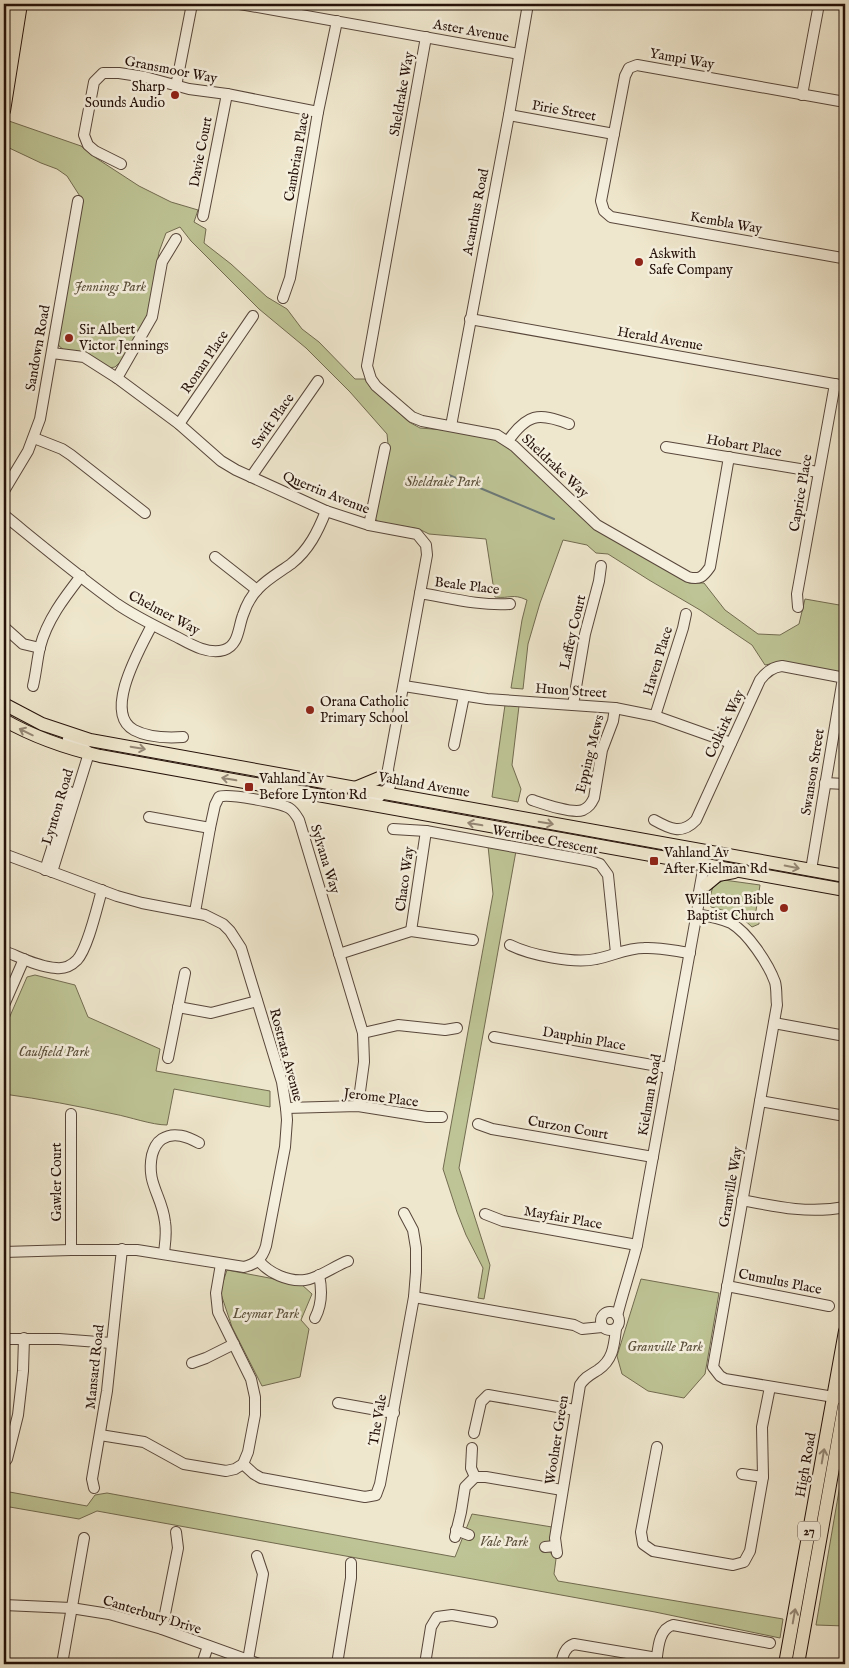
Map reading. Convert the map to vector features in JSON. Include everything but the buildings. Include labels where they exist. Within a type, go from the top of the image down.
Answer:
[{"type":"main road","points":[[4,50],[12,5]]},
{"type":"main road","points":[[4,111],[12,5]]},
{"type":"main road","name":"Vahland Avenue","points":[[4,704],[42,724],[90,740],[845,876]]},
{"type":"main road","name":"Vahland Avenue","points":[[4,720],[44,740],[86,752],[704,867],[738,871],[845,890]]},
{"type":"main road","points":[[355,788],[386,773]]},
{"type":"main road","points":[[677,846],[685,853],[700,857],[704,867],[713,860],[728,855]]},
{"type":"main road","points":[[706,885],[718,875],[738,871]]},
{"type":"main road","name":"High Road","points":[[798,1664],[841,1399],[845,1331]]},
{"type":"main road","name":"High Road","points":[[785,1664],[841,1399]]},
{"type":"street","points":[[176,86],[192,4]]},
{"type":"street","name":"Aster Avenue","points":[[240,4],[519,54]]},
{"type":"street","name":"Acanthus Road","points":[[450,426],[528,4]]},
{"type":"street","points":[[802,95],[819,4]]},
{"type":"street","name":"Cambrian Place","points":[[283,298],[290,278],[318,112],[337,21]]},
{"type":"street","name":"Sheldrake Way","points":[[426,37],[367,366],[371,379],[376,386],[412,417],[422,421],[497,435],[508,441],[597,526],[688,577],[696,579],[704,576],[710,567],[729,457]]},
{"type":"street","name":"Yampi Way","points":[[604,211],[602,201],[625,76],[629,68],[638,65],[845,102]]},
{"type":"street","name":"Gransmoor Way","points":[[121,164],[95,152],[88,145],[84,135],[94,82],[102,72],[145,77],[189,89],[227,94],[318,112]]},
{"type":"street","name":"Davie Court","points":[[203,216],[227,94]]},
{"type":"street","name":"Pirie Street","points":[[509,115],[614,134]]},
{"type":"street","name":"Sandown Road","points":[[4,491],[18,470],[34,438],[40,420],[78,201]]},
{"type":"street","name":"Kembla Way","points":[[604,211],[611,217],[842,258],[845,256]]},
{"type":"street","points":[[117,378],[152,317],[162,262],[176,239]]},
{"type":"street","name":"Ronan Place","points":[[180,424],[253,316]]},
{"type":"street","name":"Herald Avenue","points":[[470,319],[840,385]]},
{"type":"street","name":"Querrin Avenue","points":[[52,353],[84,357],[117,378],[180,424],[221,460],[251,476],[326,511],[369,525],[410,531],[422,538],[426,545],[427,555],[404,686],[386,773],[390,786],[383,793]]},
{"type":"street","name":"Swift Place","points":[[251,476],[318,381]]},
{"type":"street","name":"Caprice Place","points":[[798,607],[797,594],[818,472],[840,385]]},
{"type":"street","points":[[508,441],[522,424],[530,418],[541,417],[569,424]]},
{"type":"street","points":[[34,438],[51,444],[71,455],[145,514]]},
{"type":"street","name":"Hobart Place","points":[[666,447],[818,472]]},
{"type":"street","points":[[369,525],[385,448]]},
{"type":"street","name":"Chelmer Way","points":[[4,515],[118,604],[152,625],[206,650],[224,650],[236,640],[242,616],[257,590],[262,584],[299,557],[316,534],[326,511]]},
{"type":"street","points":[[215,557],[257,590]]},
{"type":"street","name":"Laffey Court","points":[[573,705],[583,641],[601,566]]},
{"type":"street","points":[[34,686],[40,648],[55,611],[81,576]]},
{"type":"street","name":"Beale Place","points":[[420,593],[465,601],[500,605],[510,604]]},
{"type":"street","name":"Haven Place","points":[[655,716],[684,628],[686,614]]},
{"type":"street","points":[[152,625],[130,672],[122,704],[122,717],[129,726],[141,732],[173,738],[183,737]]},
{"type":"street","points":[[4,627],[23,644],[40,648]]},
{"type":"street","name":"Colkirk Way","points":[[654,820],[667,827],[678,829],[690,826],[696,820],[760,680],[770,669],[782,666],[844,678]]},
{"type":"street","name":"Swanson Street","points":[[811,870],[844,678]]},
{"type":"street","name":"Huon Street","points":[[404,686],[464,696],[615,708],[655,716],[731,743]]},
{"type":"street","points":[[454,745],[464,696]]},
{"type":"street","name":"Epping Mews","points":[[532,800],[547,806],[578,811],[584,810],[590,805],[594,798],[602,750],[613,721],[615,708]]},
{"type":"street","points":[[42,724],[46,730],[78,742],[86,752],[113,744]]},
{"type":"street","name":"Lynton Road","points":[[49,871],[86,752]]},
{"type":"street","points":[[825,783],[845,784]]},
{"type":"street","points":[[365,804],[378,798],[383,793],[400,810]]},
{"type":"street","name":"Sylvana Way","points":[[195,912],[216,800],[222,795],[282,805],[291,810],[299,820],[363,1033],[364,1062],[358,1106]]},
{"type":"street","points":[[149,817],[210,828]]},
{"type":"street","name":"Werribee Crescent","points":[[393,829],[426,831],[600,864],[608,875],[616,953]]},
{"type":"street","name":"Chaco Way","points":[[411,931],[426,831]]},
{"type":"street","name":"Rostrata Avenue","points":[[4,854],[142,903],[195,912],[212,918],[223,924],[236,938],[241,948],[282,1082],[286,1108],[285,1147],[266,1246],[264,1254],[258,1261]]},
{"type":"street","name":"Kielman Road","points":[[699,901],[706,885],[704,867]]},
{"type":"street","name":"Kielman Road","points":[[609,1322],[629,1279],[637,1245],[704,867]]},
{"type":"street","points":[[4,951],[55,968],[64,968],[76,960],[84,948],[102,890]]},
{"type":"street","name":"Granville Way","points":[[697,914],[718,918],[740,930],[763,959],[775,983],[777,1005],[713,1362],[715,1372],[726,1379],[841,1399]]},
{"type":"street","points":[[339,954],[411,931],[473,940]]},
{"type":"street","points":[[510,945],[523,952],[580,961],[594,960],[616,953],[645,948],[690,953]]},
{"type":"street","points":[[4,1005],[24,959]]},
{"type":"street","points":[[168,1058],[185,973]]},
{"type":"street","points":[[178,1007],[212,1013],[257,1001]]},
{"type":"street","points":[[774,1023],[845,1036]]},
{"type":"street","points":[[363,1033],[398,1025],[445,1030],[457,1028]]},
{"type":"street","name":"Dauphin Place","points":[[494,1037],[669,1068]]},
{"type":"street","points":[[760,1100],[845,1116]]},
{"type":"street","name":"Jerome Place","points":[[286,1108],[358,1106],[427,1117],[442,1117]]},
{"type":"street","name":"Gawler Court","points":[[71,1114],[71,1250]]},
{"type":"street","name":"Curzon Court","points":[[478,1124],[492,1129],[653,1157]]},
{"type":"street","points":[[164,1254],[165,1222],[150,1172],[153,1151],[156,1144],[173,1135],[182,1135],[199,1143]]},
{"type":"street","points":[[742,1200],[805,1210],[828,1210],[845,1207]]},
{"type":"street","name":"The Vale","points":[[243,1464],[261,1478],[365,1497],[376,1495],[380,1484],[394,1413],[414,1297],[416,1248],[413,1230],[404,1214]]},
{"type":"street","name":"Mayfair Place","points":[[485,1214],[503,1221],[637,1245]]},
{"type":"street","points":[[4,1252],[122,1249],[164,1254],[244,1268],[258,1261],[273,1274],[304,1280],[319,1275],[348,1260]]},
{"type":"street","name":"Mansard Road","points":[[94,1488],[92,1479],[107,1391],[122,1249]]},
{"type":"street","points":[[100,1435],[144,1442],[184,1464],[226,1471],[236,1470],[243,1464],[248,1452],[255,1415],[255,1397],[251,1379],[218,1312],[216,1294],[221,1264]]},
{"type":"street","points":[[315,1318],[320,1309],[321,1282],[319,1275]]},
{"type":"street","name":"Cumulus Place","points":[[727,1286],[829,1306]]},
{"type":"street","points":[[414,1297],[574,1325],[582,1329],[609,1322]]},
{"type":"street","name":"Woolner Green","points":[[552,1549],[580,1385],[586,1377],[605,1364],[613,1352],[609,1322]]},
{"type":"street","points":[[4,1339],[24,1338],[111,1343]]},
{"type":"street","points":[[4,1463],[7,1459],[18,1415],[23,1371],[24,1338]]},
{"type":"street","points":[[192,1363],[234,1344]]},
{"type":"street","points":[[657,1447],[641,1532],[643,1544],[653,1551],[733,1565],[744,1562],[750,1551],[763,1477],[762,1427],[770,1386]]},
{"type":"street","points":[[474,1433],[481,1402],[488,1395],[575,1410]]},
{"type":"street","points":[[338,1403],[394,1413]]},
{"type":"street","points":[[472,1448],[471,1468],[475,1477]]},
{"type":"street","points":[[742,1474],[763,1477]]},
{"type":"street","points":[[469,1535],[456,1533],[466,1487],[475,1477],[486,1476],[562,1490]]},
{"type":"street","points":[[162,1629],[178,1548],[176,1532]]},
{"type":"street","points":[[62,1664],[70,1608],[84,1538]]},
{"type":"street","points":[[248,1660],[262,1574],[257,1556]]},
{"type":"street","points":[[337,1664],[352,1578],[351,1564]]},
{"type":"street","name":"Canterbury Drive","points":[[4,1605],[70,1608],[109,1614],[162,1629],[260,1664]]},
{"type":"street","points":[[425,1664],[431,1627],[437,1617],[452,1615],[492,1622]]},
{"type":"street","points":[[561,1664],[568,1646],[574,1644],[656,1661],[662,1634],[665,1629],[673,1626],[770,1643]]},
{"type":"street","points":[[202,1664],[208,1646]]},
{"type":"green space","name":"Sheldrake Park","points":[[9,121],[81,146],[139,186],[171,202],[198,210],[194,222],[206,229],[204,243],[231,264],[267,297],[287,309],[302,329],[319,342],[355,379],[365,379],[371,388],[409,422],[420,428],[444,430],[499,440],[509,447],[584,520],[602,533],[689,583],[704,583],[725,610],[758,634],[780,635],[799,624],[805,599],[845,606],[845,674],[775,663],[765,665],[752,645],[700,610],[608,554],[596,553],[587,545],[563,540],[540,603],[528,644],[523,689],[511,688],[527,600],[514,597],[495,597],[486,539],[429,534],[419,529],[378,522],[374,517],[388,444],[387,434],[350,392],[306,348],[259,309],[191,241],[180,227],[166,233],[159,252],[148,316],[125,357],[115,367],[109,368],[64,350],[59,346],[57,339],[83,201],[67,176],[57,169],[5,146]]},
{"type":"green space","points":[[505,705],[519,706],[512,765],[521,789],[518,802],[492,797]]},
{"type":"green space","points":[[488,846],[516,851],[459,1168],[490,1265],[484,1299],[478,1298],[483,1268],[466,1235],[443,1169],[493,894]]},
{"type":"green space","points":[[724,880],[760,885],[755,917],[759,918],[759,924],[752,927],[743,919],[733,914],[711,907],[709,901],[713,886]]},
{"type":"green space","name":"Caulfield Park","points":[[35,975],[75,985],[88,1017],[160,1049],[156,1071],[270,1091],[270,1107],[174,1089],[167,1125],[161,1125],[73,1105],[4,1094],[4,1047],[6,1047],[8,1032],[7,1023],[27,977]]},
{"type":"green space","name":"Leymar Park","points":[[227,1270],[301,1284],[312,1294],[301,1320],[309,1329],[300,1377],[262,1386],[232,1327],[220,1291]]},
{"type":"green space","name":"Granville Park","points":[[641,1279],[719,1293],[705,1374],[684,1398],[648,1391],[622,1374],[617,1356]]},
{"type":"green space","points":[[840,1485],[845,1486],[845,1626],[816,1625]]},
{"type":"green space","name":"Vale Park","points":[[4,1491],[87,1506],[95,1495],[107,1493],[455,1557],[472,1514],[552,1527],[548,1550],[556,1559],[554,1574],[558,1581],[783,1619],[780,1638],[655,1612],[97,1511],[79,1519],[4,1506]]},
{"type":"waterway","points":[[449,475],[554,519]]},
{"type":"place","name":"Sharp Sounds Audio","points":[[175,95]]},
{"type":"place","name":"Askwith Safe Company","points":[[639,262]]},
{"type":"place","name":"Sir Albert Victor Jennings","points":[[69,338]]},
{"type":"place","name":"Orana Catholic Primary School","points":[[310,710]]},
{"type":"place","name":"Vahland Av Before Lynton Rd","points":[[249,787]]},
{"type":"place","name":"Vahland Av After Kielman Rd","points":[[654,861]]},
{"type":"place","name":"Willetton Bible Baptist Church","points":[[784,908]]},
{"type":"park label","name":"Jennings Park","points":[[110,287]]}]
